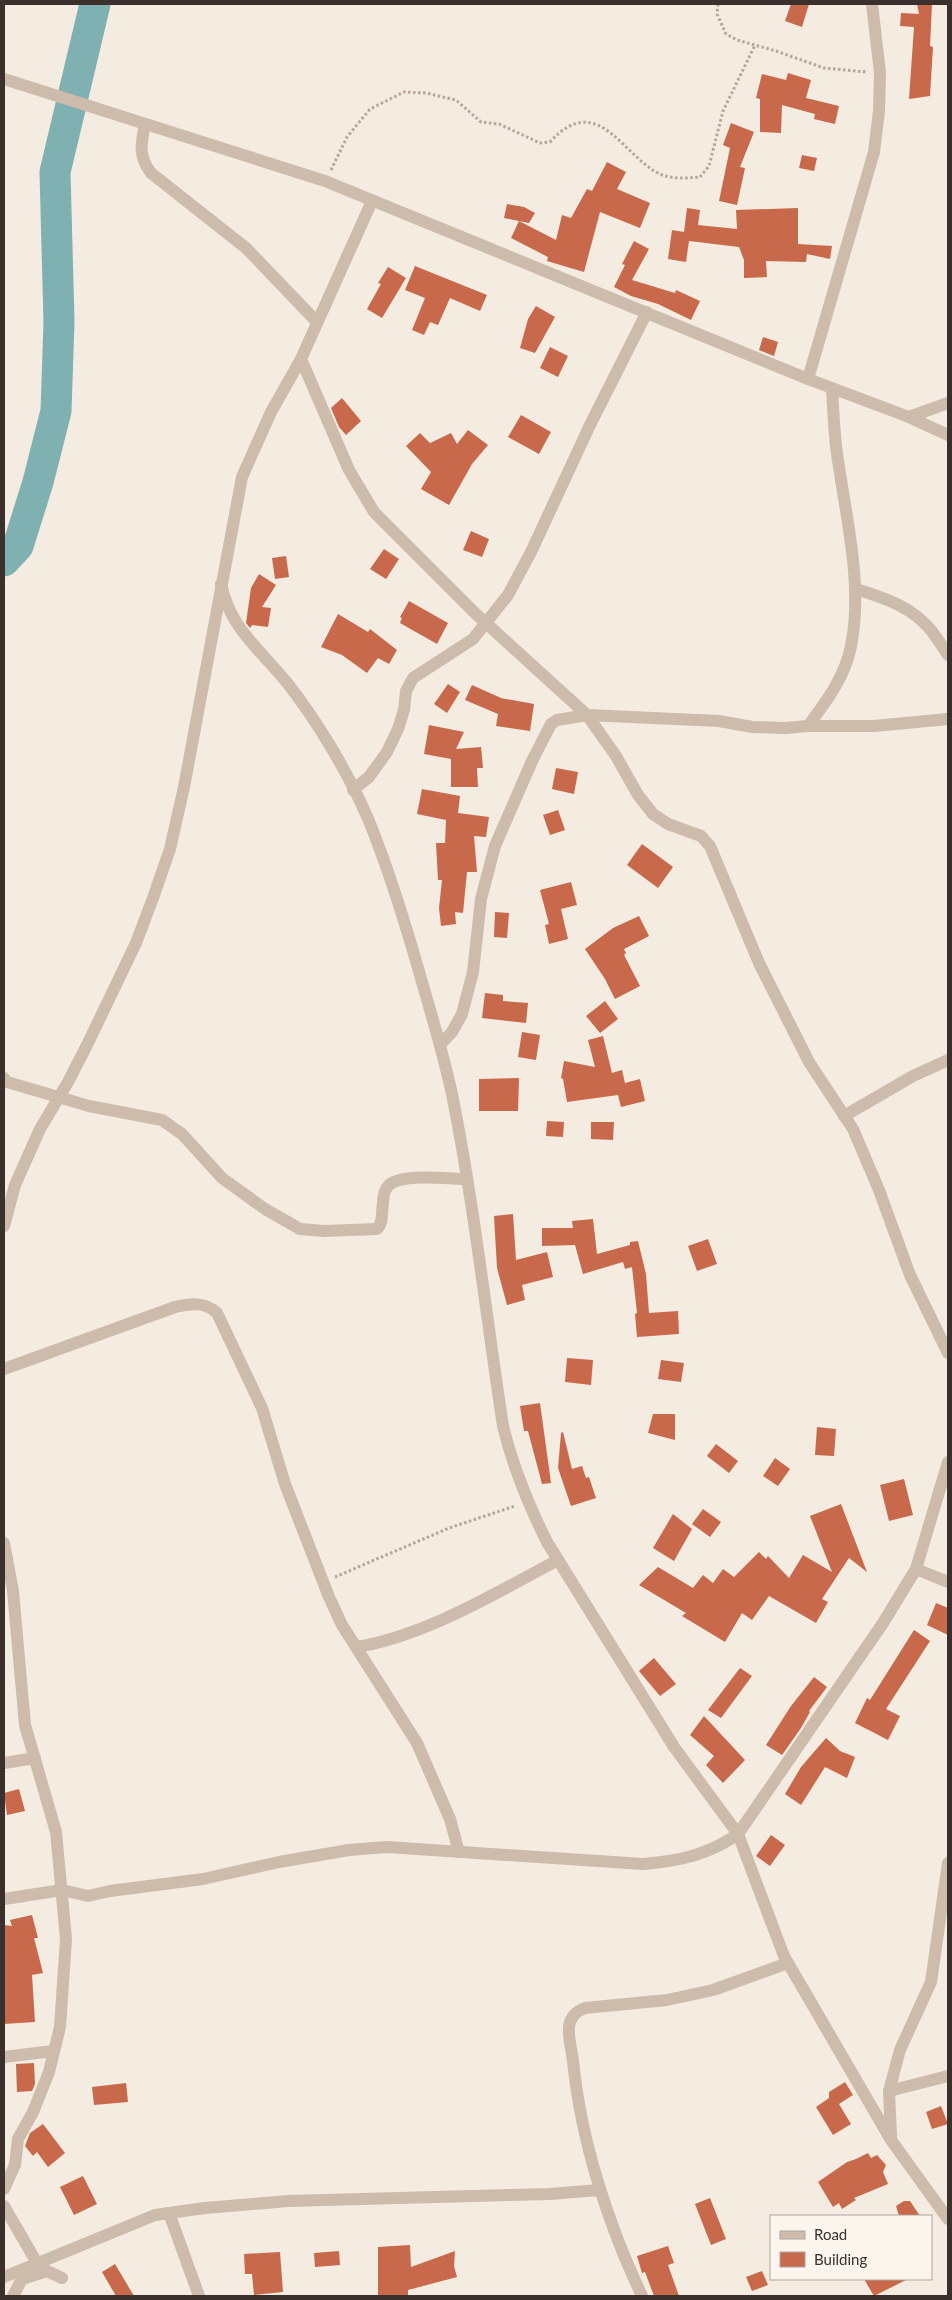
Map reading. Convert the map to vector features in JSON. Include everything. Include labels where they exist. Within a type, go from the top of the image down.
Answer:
[{"type":"street","points":[[808,379],[874,152],[879,111],[880,73],[872,4]]},
{"type":"street","points":[[4,78],[325,182],[832,389],[909,417],[948,435]]},
{"type":"street","points":[[145,124],[140,147],[144,164],[151,173],[246,248],[316,321]]},
{"type":"street","points":[[4,1226],[8,1189],[87,1045],[136,943],[170,849],[193,740],[242,477],[271,412],[301,359],[316,321],[372,201]]},
{"type":"street","points":[[353,790],[369,777],[387,752],[398,729],[404,710],[406,690],[413,678],[473,639],[508,595],[532,552],[586,432],[647,312]]},
{"type":"street","points":[[301,359],[349,470],[374,512],[486,622],[587,715],[616,756],[638,795],[653,814],[668,824],[701,836],[710,846],[759,963],[809,1062],[852,1129],[879,1190],[910,1275],[948,1353]]},
{"type":"street","points":[[808,726],[841,678],[851,646],[856,589],[836,445],[832,389]]},
{"type":"street","points":[[909,417],[948,403]]},
{"type":"street","points":[[221,584],[227,609],[237,625],[289,685],[325,739],[353,790],[368,820],[406,924],[452,1093],[467,1179],[503,1426],[512,1459],[528,1502],[547,1542],[674,1747],[738,1834],[788,1963],[891,2140],[948,2219]]},
{"type":"street","points":[[856,589],[884,598],[913,613],[933,632],[948,655]]},
{"type":"street","points":[[440,1045],[452,1032],[462,1014],[473,972],[481,899],[493,855],[532,761],[550,724],[567,717],[587,715],[719,721],[752,727],[785,728],[874,726],[948,719]]},
{"type":"street","points":[[844,1116],[912,1076],[948,1060]]},
{"type":"street","points":[[4,1078],[8,1082],[58,1098],[109,1110],[152,1117],[171,1126],[192,1145],[222,1178],[264,1210],[300,1229],[324,1231],[377,1229],[382,1221],[384,1194],[388,1186],[394,1182],[414,1178],[467,1179]]},
{"type":"street","points":[[4,1368],[175,1307],[194,1304],[212,1308],[217,1313],[262,1408],[285,1484],[342,1625],[417,1743],[450,1818],[459,1852]]},
{"type":"street","points":[[4,1899],[62,1890],[88,1896],[110,1891],[203,1879],[279,1862],[348,1850],[387,1847],[643,1864],[677,1861],[702,1854],[722,1845],[738,1834],[883,1623],[916,1569],[948,1462]]},
{"type":"street","points":[[4,1543],[13,1591],[25,1725],[56,1832],[66,1939],[60,2027],[49,2072],[40,2096],[18,2139],[15,2165],[4,2189]]},
{"type":"street","points":[[357,1647],[381,1643],[438,1621],[558,1560]]},
{"type":"street","points":[[916,1569],[948,1582]]},
{"type":"street","points":[[4,1763],[35,1758]]},
{"type":"street","points":[[891,2140],[889,2091],[900,2050],[931,1982],[948,1863]]},
{"type":"street","points":[[642,2296],[599,2190],[575,2082],[569,2027],[573,2017],[578,2010],[585,2008],[667,2000],[714,1990],[788,1963]]},
{"type":"street","points":[[4,2057],[53,2051]]},
{"type":"street","points":[[889,2091],[948,2076]]},
{"type":"street","points":[[4,2277],[156,2215],[169,2213],[288,2201],[550,2194],[599,2190]]},
{"type":"street","points":[[4,2206],[38,2263]]},
{"type":"street","points":[[169,2213],[199,2296]]},
{"type":"street","points":[[14,2296],[22,2279],[47,2271],[62,2278]]},
{"type":"path","points":[[718,4],[717,14],[726,34],[737,40],[824,68],[880,73]]},
{"type":"path","points":[[325,182],[347,136],[370,109],[404,92],[426,93],[456,100],[481,122],[500,124],[540,143],[550,142],[559,132],[572,124],[582,122],[600,127],[621,140],[646,164],[665,176],[700,177],[709,166],[723,111],[755,45]]},
{"type":"path","points":[[323,1582],[449,1528],[528,1502]]},
{"type":"building","points":[[791,4],[809,4],[802,27],[785,21]]},
{"type":"building","points":[[917,4],[932,4],[930,46],[933,47],[930,96],[909,99],[914,27],[900,26],[901,13],[919,14]]},
{"type":"building","points":[[788,73],[811,80],[806,98],[839,106],[835,124],[814,119],[815,114],[782,105],[781,133],[760,132],[760,99],[756,98],[762,74],[786,80]]},
{"type":"building","points":[[731,123],[754,132],[740,167],[745,168],[737,205],[719,201],[730,148],[723,145]]},
{"type":"building","points":[[802,155],[817,158],[814,171],[799,168]]},
{"type":"building","points":[[607,162],[626,172],[617,189],[650,203],[640,228],[600,212],[584,272],[547,261],[548,257],[511,238],[519,221],[556,240],[562,215],[571,218],[587,189],[592,191]]},
{"type":"building","points":[[507,204],[524,207],[535,213],[529,223],[504,218]]},
{"type":"building","points":[[687,208],[700,210],[698,225],[737,229],[736,210],[798,208],[798,244],[832,246],[830,259],[807,254],[806,262],[766,261],[767,277],[744,278],[744,260],[739,247],[689,241],[686,262],[668,259],[672,230],[684,232]]},
{"type":"building","points":[[634,241],[649,249],[632,280],[675,293],[676,290],[700,301],[691,320],[658,304],[631,296],[614,287],[625,265],[622,264]]},
{"type":"building","points":[[415,266],[487,295],[480,311],[450,298],[438,325],[430,322],[424,335],[412,330],[425,298],[405,290]]},
{"type":"building","points":[[388,267],[406,278],[382,318],[367,309],[381,284],[378,283]]},
{"type":"building","points":[[536,306],[555,317],[535,353],[520,348],[528,319]]},
{"type":"building","points":[[763,337],[778,342],[774,356],[759,350]]},
{"type":"building","points":[[550,347],[568,356],[558,377],[540,368]]},
{"type":"building","points":[[342,398],[361,421],[346,435],[339,427],[331,408]]},
{"type":"building","points":[[521,415],[551,432],[539,454],[508,437]]},
{"type":"building","points":[[468,430],[488,445],[472,464],[449,505],[421,489],[431,472],[406,446],[420,433],[430,443],[451,433],[457,444]]},
{"type":"building","points":[[471,531],[489,539],[482,557],[463,550]]},
{"type":"building","points":[[384,549],[399,559],[386,579],[370,569]]},
{"type":"building","points":[[286,556],[289,577],[275,579],[272,558]]},
{"type":"building","points":[[259,574],[276,585],[262,607],[271,608],[268,627],[252,625],[250,628],[246,623],[251,588]]},
{"type":"building","points":[[409,601],[448,623],[437,644],[400,623],[402,618],[400,617]]},
{"type":"building","points":[[338,614],[368,632],[370,629],[397,650],[389,664],[378,658],[367,673],[342,655],[321,647]]},
{"type":"building","points":[[448,684],[460,692],[447,713],[434,704]]},
{"type":"building","points":[[472,685],[501,698],[534,704],[530,731],[496,726],[498,714],[465,700]]},
{"type":"building","points":[[429,725],[464,732],[456,749],[481,747],[483,768],[477,768],[478,787],[451,787],[451,759],[424,754]]},
{"type":"building","points":[[556,768],[578,772],[574,794],[552,789]]},
{"type":"building","points":[[422,789],[460,796],[458,813],[489,817],[486,837],[474,836],[477,872],[467,872],[463,913],[455,912],[456,924],[441,926],[439,908],[442,880],[438,880],[436,843],[445,843],[446,820],[417,814]]},
{"type":"building","points":[[558,810],[565,830],[550,835],[543,815]]},
{"type":"building","points":[[642,844],[673,867],[658,888],[627,865]]},
{"type":"building","points":[[571,882],[577,905],[561,909],[568,939],[549,944],[545,925],[549,924],[540,890]]},
{"type":"building","points":[[495,912],[509,913],[507,938],[494,937]]},
{"type":"building","points":[[639,916],[649,936],[624,949],[626,953],[624,955],[640,986],[615,999],[605,979],[585,949],[613,928]]},
{"type":"building","points":[[485,993],[503,995],[503,1001],[528,1003],[526,1023],[482,1018]]},
{"type":"building","points":[[605,1001],[618,1019],[600,1033],[586,1016]]},
{"type":"building","points":[[522,1032],[540,1035],[536,1060],[518,1057]]},
{"type":"building","points":[[603,1036],[612,1073],[622,1070],[625,1083],[640,1079],[645,1101],[621,1107],[618,1095],[567,1102],[563,1079],[561,1078],[564,1061],[595,1067],[588,1040]]},
{"type":"building","points":[[519,1078],[518,1111],[479,1111],[479,1079]]},
{"type":"building","points":[[547,1121],[564,1122],[563,1137],[546,1136]]},
{"type":"building","points":[[591,1122],[614,1122],[613,1140],[591,1139]]},
{"type":"building","points":[[513,1214],[516,1260],[547,1252],[553,1277],[522,1285],[525,1300],[507,1305],[497,1268],[494,1216]]},
{"type":"building","points":[[593,1219],[597,1254],[638,1241],[646,1274],[649,1313],[678,1311],[679,1334],[637,1337],[635,1314],[637,1313],[632,1267],[625,1269],[623,1262],[583,1274],[575,1245],[542,1246],[542,1228],[573,1228],[572,1221]]},
{"type":"building","points":[[708,1239],[717,1264],[697,1271],[688,1246]]},
{"type":"building","points":[[567,1358],[593,1360],[591,1385],[565,1382]]},
{"type":"building","points":[[661,1360],[684,1363],[681,1382],[658,1379]]},
{"type":"building","points":[[540,1403],[551,1483],[542,1484],[528,1431],[524,1431],[520,1406]]},
{"type":"building","points":[[653,1414],[675,1414],[675,1440],[648,1433]]},
{"type":"building","points":[[817,1427],[836,1429],[834,1456],[815,1455]]},
{"type":"building","points":[[563,1432],[572,1469],[582,1466],[586,1478],[589,1477],[596,1498],[571,1506],[558,1468],[561,1433]]},
{"type":"building","points":[[716,1444],[738,1461],[729,1473],[707,1456]]},
{"type":"building","points":[[775,1458],[790,1469],[778,1486],[763,1476]]},
{"type":"building","points":[[904,1479],[913,1515],[889,1521],[880,1485]]},
{"type":"building","points":[[841,1504],[867,1572],[849,1558],[822,1599],[828,1602],[816,1623],[769,1596],[752,1620],[742,1613],[725,1642],[682,1616],[686,1613],[639,1585],[658,1567],[693,1588],[703,1575],[713,1583],[723,1569],[734,1577],[759,1552],[766,1559],[768,1556],[789,1578],[803,1555],[832,1572],[810,1516]]},
{"type":"building","points":[[703,1509],[721,1522],[710,1537],[692,1524]]},
{"type":"building","points":[[673,1514],[692,1529],[674,1561],[653,1548]]},
{"type":"building","points":[[936,1603],[948,1608],[948,1635],[927,1625]]},
{"type":"building","points":[[914,1630],[930,1641],[886,1709],[900,1716],[888,1740],[855,1723],[867,1698],[870,1700]]},
{"type":"building","points":[[654,1658],[676,1684],[660,1696],[639,1671]]},
{"type":"building","points":[[740,1668],[752,1676],[721,1718],[708,1710]]},
{"type":"building","points":[[814,1677],[827,1687],[809,1711],[801,1728],[782,1755],[766,1745],[791,1706]]},
{"type":"building","points":[[704,1716],[745,1760],[723,1783],[706,1765],[714,1756],[690,1735]]},
{"type":"building","points":[[826,1738],[840,1751],[855,1757],[847,1778],[825,1767],[801,1805],[785,1794],[801,1767]]},
{"type":"building","points":[[19,1789],[25,1811],[7,1815],[4,1793]]},
{"type":"building","points":[[771,1835],[785,1845],[770,1866],[756,1856]]},
{"type":"building","points":[[32,1915],[38,1938],[34,1938],[43,1973],[32,1975],[35,2022],[4,2024],[4,1925],[12,1926],[10,1920]]},
{"type":"building","points":[[34,2063],[35,2084],[32,2091],[17,2092],[16,2064]]},
{"type":"building","points":[[845,2082],[853,2095],[839,2104],[851,2124],[833,2135],[816,2107],[829,2098],[829,2092]]},
{"type":"building","points":[[126,2083],[128,2102],[94,2105],[92,2087]]},
{"type":"building","points":[[941,2106],[948,2124],[932,2129],[926,2112]]},
{"type":"building","points":[[43,2124],[65,2153],[48,2167],[37,2152],[33,2156],[25,2146],[30,2133]]},
{"type":"building","points":[[868,2153],[871,2158],[877,2155],[886,2165],[883,2172],[888,2184],[854,2198],[856,2200],[842,2209],[839,2203],[833,2207],[818,2182],[847,2162]]},
{"type":"building","points":[[83,2176],[97,2204],[74,2215],[60,2187]]},
{"type":"building","points":[[710,2198],[726,2239],[711,2245],[695,2204]]},
{"type":"building","points":[[904,2201],[910,2201],[919,2215],[899,2215],[896,2206]]},
{"type":"building","points":[[410,2245],[411,2267],[455,2251],[454,2266],[457,2277],[408,2290],[408,2296],[378,2296],[378,2247]]},
{"type":"building","points":[[668,2246],[674,2263],[668,2265],[679,2296],[654,2296],[645,2272],[642,2273],[637,2256]]},
{"type":"building","points":[[339,2251],[340,2265],[315,2267],[314,2253]]},
{"type":"building","points":[[280,2252],[283,2292],[254,2295],[252,2274],[245,2274],[244,2254]]},
{"type":"building","points":[[115,2264],[134,2296],[116,2296],[102,2272]]},
{"type":"building","points":[[762,2271],[768,2285],[752,2291],[746,2277]]},
{"type":"building","points":[[865,2280],[906,2280],[874,2296]]},
{"type":"waterway","points":[[4,561],[18,546],[38,482],[56,411],[59,322],[55,172],[95,4]]}]
